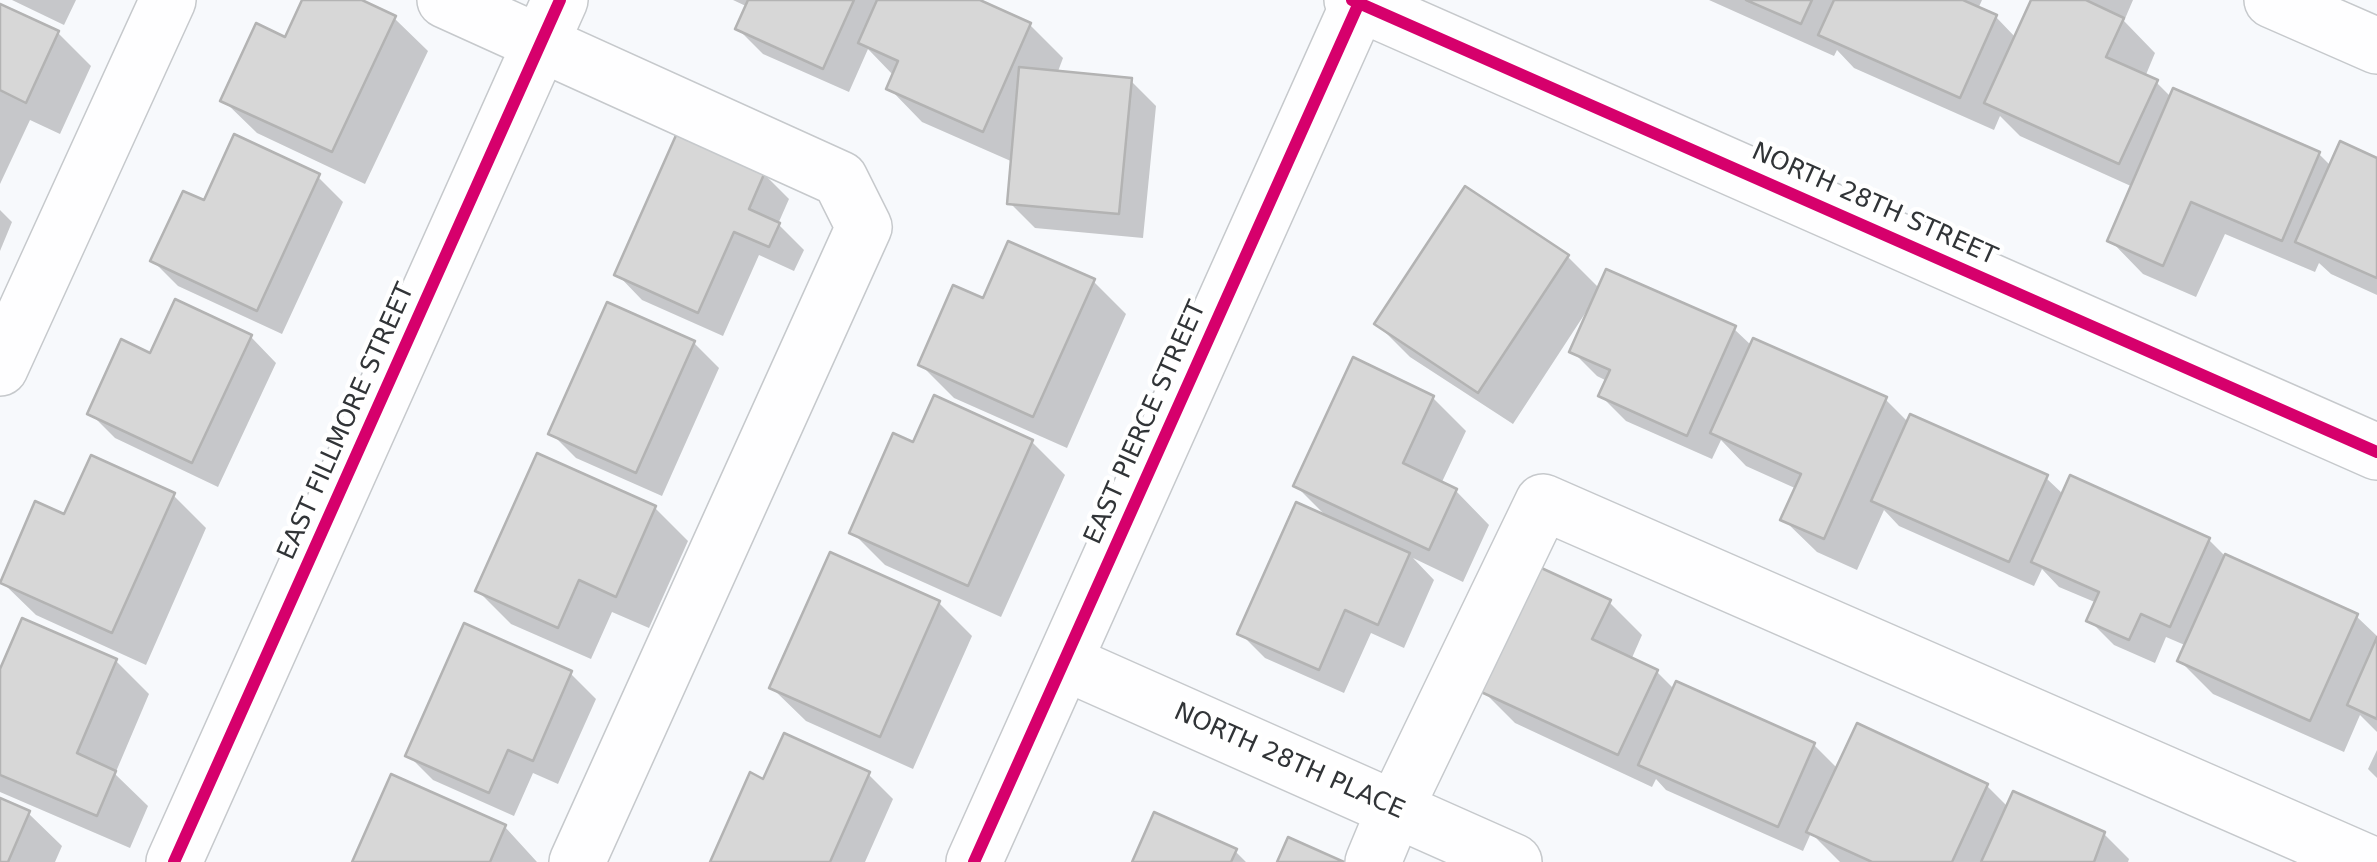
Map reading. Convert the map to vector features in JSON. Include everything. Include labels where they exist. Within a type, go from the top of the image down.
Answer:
[{"type":"street","points":[[0,368],[168,0]]},
{"type":"street","points":[[446,0],[550,22],[840,178],[864,227],[577,862]]},
{"type":"street","points":[[2272,0],[2377,46]]},
{"type":"street","name":"NORTH 28TH STREET","points":[[1356,2],[2377,452]]},
{"type":"street","name":"EAST PIERCE STREET","points":[[974,862],[1356,2]]},
{"type":"street","name":"EAST FILLMORE STREET","points":[[174,862],[550,22]]},
{"type":"street","points":[[1373,862],[1543,502],[2366,862]]},
{"type":"street","name":"NORTH 28TH PLACE","points":[[1064,662],[1514,862]]},
{"type":"building","points":[[302,0],[362,0],[396,16],[332,152],[220,101],[256,23],[285,37]]},
{"type":"building","points":[[748,0],[854,0],[823,69],[735,29]]},
{"type":"building","points":[[877,0],[980,0],[1031,23],[983,132],[886,89],[898,61],[858,43]]},
{"type":"building","points":[[1746,0],[1812,0],[1801,24]]},
{"type":"building","points":[[1834,0],[1963,0],[1997,15],[1960,98],[1818,35]]},
{"type":"building","points":[[2031,0],[2086,0],[2124,18],[2106,57],[2158,80],[2119,164],[1984,103]]},
{"type":"building","points":[[0,4],[59,31],[26,103],[0,90]]},
{"type":"building","points":[[1019,67],[1132,78],[1119,214],[1007,204]]},
{"type":"building","points":[[2173,88],[2320,152],[2282,241],[2191,202],[2163,266],[2107,241]]},
{"type":"building","points":[[677,133],[765,172],[749,209],[780,223],[769,247],[734,232],[698,313],[614,275]]},
{"type":"building","points":[[234,134],[320,174],[257,311],[150,261],[183,191],[204,200]]},
{"type":"building","points":[[2340,141],[2377,158],[2377,278],[2295,242]]},
{"type":"building","points":[[1465,186],[1569,255],[1478,393],[1374,324]]},
{"type":"building","points":[[1008,241],[1095,279],[1033,417],[918,365],[953,285],[983,298]]},
{"type":"building","points":[[1606,269],[1736,326],[1687,436],[1598,396],[1610,370],[1569,352]]},
{"type":"building","points":[[175,299],[252,335],[192,463],[87,414],[121,339],[150,353]]},
{"type":"building","points":[[607,302],[695,341],[636,473],[548,434]]},
{"type":"building","points":[[1753,338],[1887,397],[1824,539],[1780,520],[1801,474],[1710,433]]},
{"type":"building","points":[[1353,357],[1434,396],[1403,463],[1457,489],[1429,550],[1293,486]]},
{"type":"building","points":[[934,395],[1033,440],[968,586],[849,533],[893,433],[913,442]]},
{"type":"building","points":[[1910,414],[2048,475],[2009,562],[1871,501]]},
{"type":"building","points":[[537,453],[656,506],[616,597],[579,580],[558,628],[475,591]]},
{"type":"building","points":[[91,455],[175,493],[112,633],[0,583],[35,501],[64,514]]},
{"type":"building","points":[[2070,475],[2210,538],[2170,627],[2141,614],[2129,640],[2086,621],[2099,592],[2031,562]]},
{"type":"building","points":[[1296,502],[1410,553],[1378,625],[1345,610],[1319,670],[1237,634]]},
{"type":"building","points":[[830,552],[940,601],[880,737],[769,688]]},
{"type":"building","points":[[2225,554],[2358,614],[2310,721],[2177,661]]},
{"type":"building","points":[[1537,566],[1611,600],[1592,639],[1658,670],[1618,755],[1479,691]]},
{"type":"building","points":[[22,618],[117,659],[77,753],[116,771],[97,816],[0,775],[0,669]]},
{"type":"building","points":[[464,623],[572,671],[533,761],[508,750],[489,793],[405,756]]},
{"type":"building","points":[[2377,637],[2377,719],[2347,705]]},
{"type":"building","points":[[1676,681],[1815,743],[1778,827],[1638,765]]},
{"type":"building","points":[[1857,723],[1988,784],[1952,862],[1872,862],[1806,832]]},
{"type":"building","points":[[784,733],[870,772],[830,862],[710,862],[750,772],[763,779]]},
{"type":"building","points":[[391,774],[506,825],[490,862],[352,862]]},
{"type":"building","points":[[2013,791],[2105,832],[2094,862],[1981,862]]},
{"type":"building","points":[[0,798],[30,811],[8,862],[0,862]]},
{"type":"building","points":[[1154,812],[1237,849],[1231,862],[1132,862]]},
{"type":"building","points":[[1288,837],[1344,862],[1277,862]]},
{"type":"cycle path","points":[[174,862],[560,0]]},
{"type":"cycle path","points":[[1352,0],[2377,452]]},
{"type":"cycle path","points":[[974,862],[1359,3]]}]
